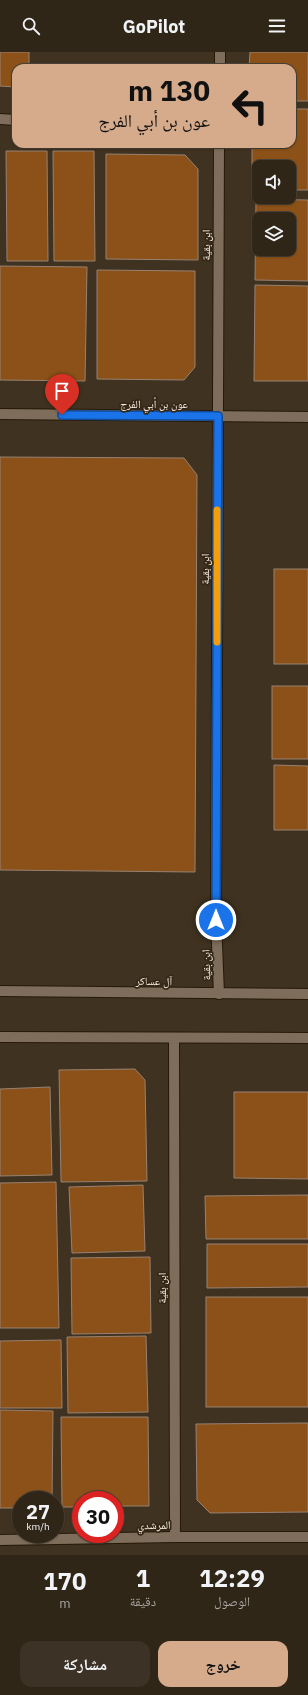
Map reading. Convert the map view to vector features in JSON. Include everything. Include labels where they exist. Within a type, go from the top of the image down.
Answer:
[{"type":"street","points":[[220,52],[220,64]]},
{"type":"street","points":[[0,119],[12,120]]},
{"type":"street","name":"ابن بقية","points":[[218,148],[216,920],[219,994]]},
{"type":"street","name":"عون بن أبي الفرج","points":[[0,414],[308,417]]},
{"type":"street","name":"آل عساكر","points":[[0,991],[308,994]]},
{"type":"street","points":[[0,1037],[308,1038]]},
{"type":"street","name":"ابن بقية","points":[[174,1038],[175,1537]]},
{"type":"street","name":"المرشدي","points":[[0,1540],[175,1537],[308,1537]]},
{"type":"building","points":[[0,52],[29,52],[29,64],[12,64],[12,87],[0,86]]},
{"type":"building","points":[[250,52],[308,52],[308,101],[296,101],[296,64],[249,64]]},
{"type":"building","points":[[296,109],[308,109],[308,190],[296,190],[296,160],[252,160],[252,148],[296,148]]},
{"type":"building","points":[[6,151],[47,151],[48,261],[7,261]]},
{"type":"building","points":[[53,151],[94,151],[95,261],[54,261]]},
{"type":"building","points":[[106,154],[185,155],[198,169],[198,260],[106,259]]},
{"type":"building","points":[[296,200],[308,200],[308,281],[255,280],[255,256],[296,256],[296,212],[256,212],[256,204],[296,204]]},
{"type":"building","points":[[0,266],[87,267],[85,381],[0,380]]},
{"type":"building","points":[[97,270],[195,271],[195,367],[184,380],[97,379]]},
{"type":"building","points":[[255,285],[308,286],[308,381],[254,381]]},
{"type":"building","points":[[0,457],[184,458],[197,475],[195,872],[0,870]]},
{"type":"building","points":[[274,569],[308,569],[308,664],[274,664]]},
{"type":"building","points":[[272,686],[308,686],[308,759],[272,759]]},
{"type":"building","points":[[274,765],[308,766],[308,830],[274,830]]},
{"type":"building","points":[[135,1069],[145,1080],[147,1181],[61,1182],[59,1070]]},
{"type":"building","points":[[50,1087],[52,1175],[0,1176],[0,1089]]},
{"type":"building","points":[[234,1092],[308,1092],[308,1179],[234,1178]]},
{"type":"building","points":[[56,1182],[59,1328],[0,1328],[0,1183]]},
{"type":"building","points":[[143,1185],[145,1251],[72,1253],[69,1187]]},
{"type":"building","points":[[308,1195],[308,1239],[206,1239],[205,1196]]},
{"type":"building","points":[[207,1244],[308,1244],[308,1287],[207,1288]]},
{"type":"building","points":[[150,1257],[151,1333],[72,1334],[71,1258]]},
{"type":"building","points":[[206,1297],[308,1297],[308,1407],[206,1407]]},
{"type":"building","points":[[146,1336],[148,1412],[68,1413],[67,1337]]},
{"type":"building","points":[[61,1340],[62,1408],[0,1408],[0,1341]]},
{"type":"building","points":[[0,1410],[53,1411],[52,1491],[12,1491],[12,1508],[0,1508]]},
{"type":"building","points":[[61,1417],[148,1417],[149,1506],[124,1506],[124,1491],[72,1491],[72,1507],[64,1507],[64,1491],[62,1491]]},
{"type":"building","points":[[308,1423],[308,1512],[210,1513],[197,1500],[196,1424]]},
{"type":"slow traffic","points":[[217,510],[217,642]]},
{"type":"route","points":[[62,415],[218,416],[216,920]]}]
